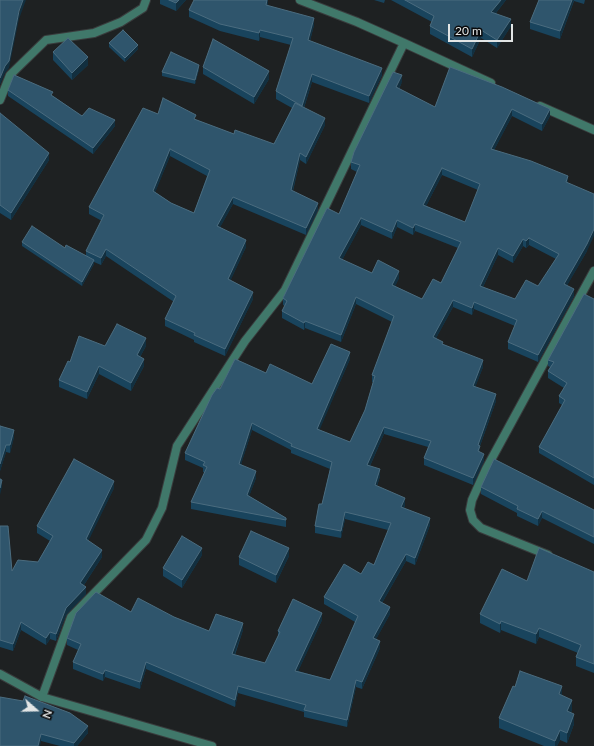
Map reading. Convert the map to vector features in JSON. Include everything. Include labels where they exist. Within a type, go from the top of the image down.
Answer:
[{"type":"street","points":[[0,100],[10,75],[46,40],[94,33],[121,22],[143,8],[146,0]]},
{"type":"street","points":[[300,0],[323,8],[404,43],[502,88]]},
{"type":"street","points":[[323,8],[326,0]]},
{"type":"street","points":[[42,697],[71,617],[146,540],[162,508],[177,446],[245,341],[285,290],[404,43]]},
{"type":"street","points":[[530,102],[594,130]]},
{"type":"street","points":[[557,558],[481,528],[474,520],[470,510],[472,500],[486,469],[594,271]]},
{"type":"street","points":[[0,674],[42,697],[212,746]]},
{"type":"building","points":[[0,0],[23,0],[19,11],[9,61],[0,78]]},
{"type":"building","points":[[169,0],[179,0],[176,3]]},
{"type":"building","points":[[194,0],[267,0],[266,5],[314,18],[308,40],[382,68],[369,96],[312,74],[302,106],[276,91],[293,38],[260,30],[259,33],[220,24],[189,10]]},
{"type":"building","points":[[405,0],[501,0],[491,12],[511,19],[497,40],[481,30],[472,49],[430,26],[434,16]]},
{"type":"building","points":[[539,0],[572,0],[560,31],[530,22]]},
{"type":"building","points":[[123,30],[138,45],[125,58],[109,43]]},
{"type":"building","points":[[68,38],[88,57],[72,73],[53,52]]},
{"type":"building","points":[[213,39],[269,71],[254,97],[203,67]]},
{"type":"building","points":[[171,52],[199,65],[195,80],[162,72]]},
{"type":"building","points":[[450,67],[502,87],[550,109],[542,124],[512,109],[491,149],[531,161],[568,176],[566,182],[594,194],[594,229],[564,284],[574,289],[538,355],[508,342],[517,320],[474,302],[472,308],[453,300],[433,337],[443,342],[442,344],[483,360],[473,386],[496,394],[478,445],[480,446],[478,451],[484,454],[473,478],[424,458],[431,441],[384,427],[367,465],[380,469],[375,485],[405,498],[401,507],[430,518],[415,558],[406,554],[379,601],[390,607],[373,638],[380,641],[362,682],[356,680],[347,720],[304,710],[306,705],[238,686],[235,700],[146,662],[140,682],[105,670],[103,674],[73,662],[81,644],[67,638],[76,613],[96,592],[131,612],[138,598],[174,617],[209,631],[216,614],[243,623],[232,654],[265,663],[280,632],[278,631],[293,599],[322,613],[295,671],[330,680],[358,616],[324,597],[344,564],[361,574],[368,562],[374,565],[391,523],[345,512],[341,531],[315,526],[319,504],[322,504],[332,462],[291,446],[292,444],[252,423],[239,464],[256,471],[247,495],[286,518],[286,520],[191,502],[207,467],[203,465],[205,462],[185,453],[212,395],[217,388],[220,389],[235,359],[266,373],[270,364],[312,384],[331,344],[350,352],[317,429],[350,442],[365,410],[375,376],[372,375],[394,316],[356,297],[341,335],[305,321],[304,323],[282,311],[287,301],[283,298],[327,208],[339,214],[360,165],[351,162],[354,152],[393,72],[402,75],[396,87],[435,107]],"holes":[[[442,168],[480,184],[465,222],[423,205]],[[361,218],[392,232],[397,220],[413,228],[415,224],[461,242],[441,283],[433,279],[422,299],[392,285],[399,271],[378,260],[372,273],[339,258]],[[529,238],[559,254],[538,286],[526,280],[515,299],[480,286],[498,248],[513,256],[523,239],[526,241]]]},
{"type":"building","points":[[14,75],[53,92],[51,95],[82,116],[89,108],[115,120],[93,148],[8,90]]},
{"type":"building","points":[[163,98],[196,115],[194,119],[234,134],[235,130],[274,144],[295,103],[325,118],[306,157],[300,153],[291,190],[318,203],[306,228],[233,197],[217,226],[246,240],[228,279],[253,292],[225,349],[194,335],[195,333],[165,319],[176,296],[106,249],[101,258],[86,251],[104,215],[89,207],[143,108],[158,114]],"holes":[[[170,149],[210,170],[194,213],[171,203],[153,191]]]},
{"type":"building","points":[[0,113],[49,153],[11,213],[0,205]]},
{"type":"building","points":[[32,226],[65,248],[66,245],[94,260],[82,282],[22,242]]},
{"type":"building","points":[[584,294],[594,299],[594,478],[539,447],[565,400],[559,396],[567,383],[548,371],[554,362],[548,360]]},
{"type":"building","points":[[117,324],[146,338],[137,355],[144,359],[131,383],[99,366],[87,392],[59,380],[68,361],[70,362],[79,336],[105,346]]},
{"type":"building","points":[[0,426],[14,430],[10,445],[6,445],[0,464]]},
{"type":"building","points":[[74,459],[114,481],[86,539],[102,550],[80,583],[86,587],[66,608],[56,634],[50,632],[46,638],[21,622],[13,644],[0,640],[0,526],[8,526],[12,571],[18,560],[38,562],[53,536],[37,526]]},
{"type":"building","points":[[494,459],[594,510],[594,537],[542,511],[538,519],[517,509],[518,506],[481,487]]},
{"type":"building","points":[[251,531],[289,548],[276,575],[239,557]]},
{"type":"building","points":[[182,536],[202,548],[182,580],[163,568]]},
{"type":"building","points":[[539,548],[594,572],[594,664],[576,657],[581,645],[539,628],[536,634],[501,621],[500,624],[480,614],[502,569],[527,581]]},
{"type":"building","points":[[520,671],[562,686],[559,694],[572,700],[567,711],[574,714],[567,733],[560,730],[555,741],[499,718],[513,686],[515,687]]},
{"type":"building","points":[[25,696],[70,713],[88,726],[74,743],[41,734],[38,746],[0,746],[0,697],[23,701]]}]
